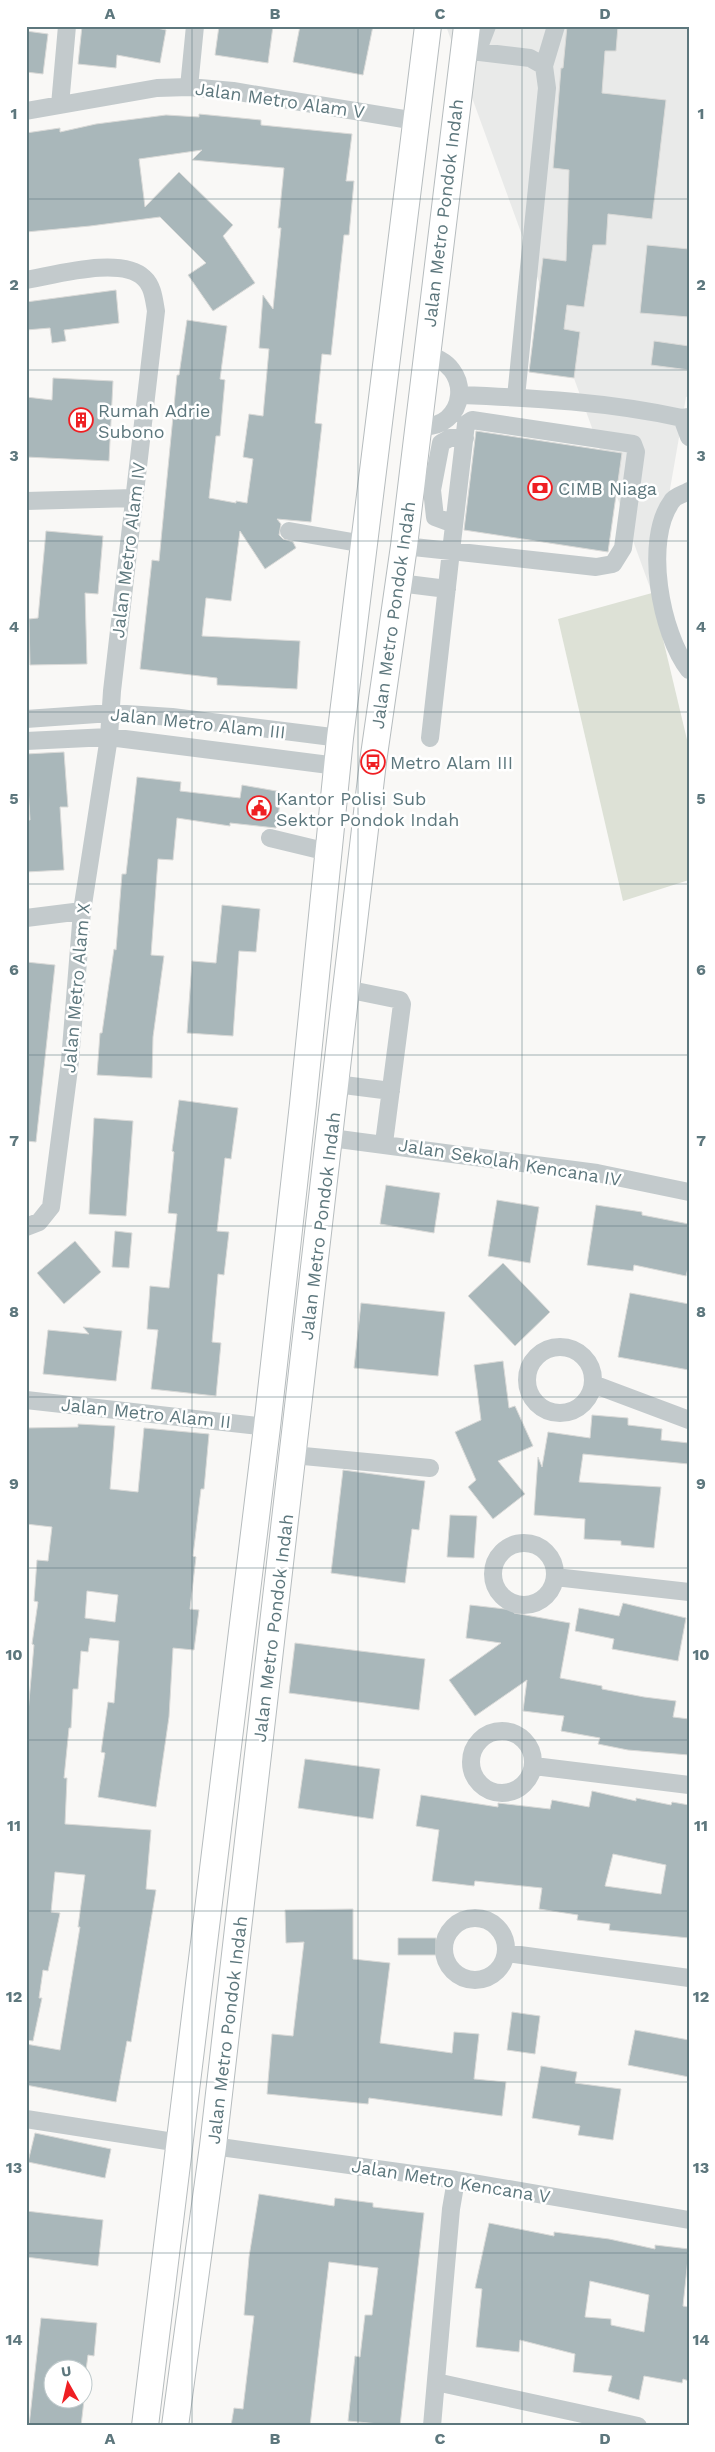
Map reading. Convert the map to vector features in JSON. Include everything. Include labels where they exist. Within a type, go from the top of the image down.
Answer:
[{"type":"highway","name":"Jalan Metro Pondok Indah","points":[[145,2426],[266,1427],[303,1104],[340,738],[428,26]]},
{"type":"highway","name":"Jalan Metro Pondok Indah","points":[[175,2426],[213,2146],[373,762],[404,546],[426,355],[469,43]]},
{"type":"street","points":[[60,105],[67,26]]},
{"type":"street","points":[[189,87],[195,26]]},
{"type":"street","points":[[469,43],[487,26]]},
{"type":"street","points":[[516,397],[547,88],[544,66],[556,26]]},
{"type":"street","points":[[469,43],[530,58],[544,66]]},
{"type":"street","name":"Jalan Metro Alam V","points":[[26,111],[157,88],[189,87],[233,91],[416,121]]},
{"type":"street","name":"Jalan Metro Alam IV","points":[[26,280],[111,266],[132,270],[145,279],[153,294],[156,310],[109,737]]},
{"type":"street","points":[[418,426],[429,427],[452,416],[461,395],[455,372],[435,356],[426,355]]},
{"type":"street","points":[[461,395],[516,397],[644,409],[686,418],[689,437]]},
{"type":"street","points":[[404,546],[451,551],[596,567],[613,564],[624,548],[636,452],[633,444],[472,420],[466,424],[465,438],[454,524],[451,551],[447,589],[430,738]]},
{"type":"street","points":[[454,524],[435,517],[432,490],[441,443],[450,438],[465,438]]},
{"type":"street","points":[[689,491],[673,499],[660,529],[656,553],[663,605],[672,638],[689,670]]},
{"type":"street","points":[[26,501],[134,498]]},
{"type":"street","points":[[289,531],[364,544]]},
{"type":"street","points":[[399,583],[447,589]]},
{"type":"street","name":"Jalan Metro Alam III","points":[[26,719],[111,713],[172,717],[340,738]]},
{"type":"street","name":"Jalan Metro Alam III","points":[[26,741],[109,737],[337,766]]},
{"type":"street","name":"Jalan Metro Alam X","points":[[26,1227],[39,1222],[50,1207],[70,1061],[82,911],[109,737]]},
{"type":"street","points":[[270,838],[328,852]]},
{"type":"street","points":[[26,918],[82,911]]},
{"type":"street","points":[[346,989],[400,1000],[402,1004],[384,1143]]},
{"type":"street","points":[[336,1084],[391,1091]]},
{"type":"street","name":"Jalan Sekolah Kencana IV","points":[[331,1138],[384,1143],[597,1173],[689,1192]]},
{"type":"street","points":[[593,1384],[689,1420]]},
{"type":"street","name":"Jalan Metro Alam II","points":[[26,1400],[266,1427]]},
{"type":"street","points":[[293,1455],[430,1468]]},
{"type":"street","points":[[555,1577],[689,1592]]},
{"type":"street","points":[[534,1766],[689,1785]]},
{"type":"street","points":[[506,1953],[689,1978]]},
{"type":"street","points":[[26,2119],[180,2143]]},
{"type":"street","name":"Jalan Metro Kencana V","points":[[213,2146],[456,2180],[689,2220]]},
{"type":"street","points":[[432,2426],[451,2209],[456,2180]]},
{"type":"street","points":[[436,2382],[638,2426]]},
{"type":"shaded area","points":[[446,26],[689,26],[689,396],[686,397],[652,593]]},
{"type":"shaded area","points":[[652,593],[689,748],[689,880],[623,901],[558,619]]},
{"type":"building","points":[[82,26],[148,26],[166,30],[160,63],[117,55],[116,68],[78,64]]},
{"type":"building","points":[[219,26],[273,26],[268,63],[215,55]]},
{"type":"building","points":[[300,26],[373,26],[363,75],[293,62]]},
{"type":"building","points":[[567,26],[618,26],[616,51],[605,51],[602,93],[666,100],[652,219],[608,214],[606,245],[593,245],[584,307],[567,305],[564,329],[580,332],[574,378],[529,372],[543,258],[566,261],[569,170],[553,168],[561,68],[563,68]]},
{"type":"building","points":[[26,31],[48,34],[43,74],[26,72]]},
{"type":"building","points":[[199,114],[261,120],[261,125],[352,134],[346,181],[354,181],[349,235],[344,235],[331,355],[322,354],[315,423],[322,424],[311,522],[277,519],[281,524],[279,535],[283,539],[293,542],[296,548],[265,569],[240,531],[231,601],[206,598],[202,636],[300,641],[297,689],[217,685],[217,678],[140,669],[152,560],[159,561],[177,375],[179,375],[187,320],[227,326],[220,379],[225,380],[220,436],[216,436],[209,498],[247,503],[253,459],[243,457],[249,414],[263,416],[269,349],[259,348],[263,295],[273,309],[281,228],[278,228],[284,168],[192,160],[202,150],[139,159],[145,207],[179,172],[233,225],[223,236],[255,283],[213,311],[188,275],[206,263],[160,217],[26,232],[26,133],[60,128],[60,132],[96,124],[166,115],[199,117]]},
{"type":"building","points":[[647,245],[689,249],[689,317],[640,313]]},
{"type":"building","points":[[116,290],[119,323],[64,330],[66,341],[52,343],[50,328],[26,330],[26,302]]},
{"type":"building","points":[[654,341],[689,346],[689,370],[651,365]]},
{"type":"building","name":"Rumah Adrie Subono","points":[[53,378],[113,381],[109,461],[26,457],[26,397],[52,400]]},
{"type":"building","name":"CIMB Niaga","points":[[476,431],[622,453],[608,552],[464,530]]},
{"type":"building","points":[[46,531],[103,536],[98,594],[85,593],[87,664],[30,665],[29,619],[38,618]]},
{"type":"building","points":[[64,752],[68,807],[60,807],[64,870],[26,872],[26,820],[30,820],[26,754]]},
{"type":"building","points":[[137,777],[181,782],[180,791],[240,798],[242,785],[282,792],[276,828],[230,823],[230,826],[177,818],[173,860],[158,859],[151,955],[164,956],[153,1037],[152,1078],[97,1075],[100,1033],[102,1033],[114,949],[116,950],[122,874],[126,874]]},
{"type":"building","points":[[222,905],[260,909],[256,952],[239,951],[233,1036],[187,1033],[192,961],[216,963]]},
{"type":"building","points":[[26,962],[55,965],[36,1142],[26,1141]]},
{"type":"building","points":[[179,1100],[238,1108],[231,1159],[225,1158],[217,1231],[229,1232],[224,1275],[218,1274],[212,1342],[221,1343],[216,1396],[151,1389],[158,1330],[147,1329],[150,1286],[169,1288],[177,1214],[168,1213],[174,1152],[172,1151]]},
{"type":"building","points":[[94,1118],[133,1121],[126,1216],[89,1214]]},
{"type":"building","points":[[386,1185],[440,1193],[434,1233],[380,1224]]},
{"type":"building","points":[[497,1200],[539,1207],[530,1263],[488,1256]]},
{"type":"building","points":[[596,1205],[642,1212],[642,1215],[689,1224],[689,1264],[686,1276],[634,1265],[633,1271],[587,1265]]},
{"type":"building","points":[[115,1231],[132,1233],[129,1268],[112,1267]]},
{"type":"building","points":[[75,1241],[101,1272],[64,1304],[37,1273]]},
{"type":"building","points":[[503,1263],[550,1312],[515,1346],[468,1296]]},
{"type":"building","points":[[630,1293],[689,1304],[689,1370],[618,1357]]},
{"type":"building","points":[[361,1303],[445,1312],[438,1376],[354,1368]]},
{"type":"building","points":[[83,1327],[122,1331],[116,1381],[43,1374],[48,1330],[89,1334]]},
{"type":"building","points":[[503,1361],[509,1408],[515,1406],[533,1446],[498,1461],[525,1494],[493,1519],[468,1487],[476,1480],[455,1432],[481,1420],[474,1365]]},
{"type":"building","points":[[592,1415],[628,1418],[628,1425],[662,1429],[661,1440],[689,1443],[689,1464],[583,1454],[579,1482],[661,1487],[654,1548],[621,1545],[621,1541],[584,1539],[585,1519],[534,1515],[538,1457],[542,1467],[548,1432],[590,1438]]},
{"type":"building","points":[[78,1424],[115,1426],[110,1489],[138,1492],[144,1428],[209,1434],[204,1489],[201,1489],[193,1556],[196,1557],[190,1609],[199,1610],[194,1650],[173,1648],[169,1717],[156,1807],[98,1797],[105,1753],[101,1752],[108,1702],[114,1703],[119,1641],[90,1638],[88,1652],[81,1651],[78,1689],[73,1689],[71,1728],[69,1728],[64,1778],[67,1778],[65,1824],[151,1830],[146,1889],[156,1890],[131,2042],[127,2041],[116,2102],[26,2085],[26,2044],[60,2050],[80,1927],[78,1927],[85,1875],[55,1872],[51,1912],[60,1913],[48,1971],[43,1970],[39,1998],[42,1998],[33,2041],[26,2040],[26,1735],[34,1645],[32,1644],[38,1602],[34,1601],[37,1560],[48,1561],[52,1527],[26,1524],[26,1428],[78,1427]],"holes":[[[87,1591],[118,1595],[115,1622],[85,1618]]]},
{"type":"building","points":[[343,1470],[425,1481],[419,1530],[412,1529],[405,1583],[331,1573]]},
{"type":"building","points":[[450,1515],[477,1516],[474,1558],[447,1557]]},
{"type":"building","points":[[623,1603],[686,1618],[678,1661],[612,1649],[614,1639],[575,1631],[579,1608],[619,1616]]},
{"type":"building","points":[[470,1605],[514,1610],[514,1613],[570,1623],[560,1678],[602,1686],[602,1689],[676,1701],[673,1717],[689,1719],[689,1755],[628,1750],[598,1744],[600,1738],[561,1731],[564,1716],[523,1711],[527,1680],[475,1716],[449,1680],[501,1643],[466,1638]]},
{"type":"building","points":[[295,1643],[425,1659],[419,1710],[289,1693]]},
{"type":"building","points":[[305,1759],[380,1769],[373,1819],[298,1808]]},
{"type":"building","points":[[592,1791],[636,1801],[636,1798],[671,1805],[672,1802],[689,1805],[689,1938],[609,1930],[610,1924],[577,1920],[578,1915],[539,1909],[542,1888],[475,1881],[474,1886],[432,1881],[439,1830],[416,1826],[421,1795],[498,1807],[498,1803],[550,1809],[552,1800],[589,1807]],"holes":[[[613,1854],[666,1865],[661,1894],[605,1886]]]},
{"type":"building","points":[[353,1909],[353,1959],[390,1963],[380,2043],[452,2053],[454,2032],[479,2034],[474,2079],[506,2082],[502,2116],[369,2098],[368,2104],[267,2094],[272,2034],[293,2036],[304,1942],[286,1943],[285,1910]]},
{"type":"building","points":[[398,1938],[436,1938],[436,1955],[398,1955]]},
{"type":"building","points":[[512,2012],[540,2016],[535,2054],[507,2050]]},
{"type":"building","points":[[635,2030],[689,2040],[689,2077],[628,2065]]},
{"type":"building","points":[[541,2066],[577,2072],[575,2083],[621,2089],[613,2140],[578,2135],[580,2126],[532,2118]]},
{"type":"building","points":[[35,2133],[111,2149],[105,2178],[28,2162]]},
{"type":"building","points":[[259,2194],[334,2206],[335,2198],[373,2203],[373,2207],[424,2213],[400,2426],[348,2421],[355,2356],[360,2357],[365,2315],[372,2315],[378,2268],[329,2262],[310,2426],[231,2426],[234,2408],[243,2409],[254,2316],[244,2315],[249,2257]]},
{"type":"building","points":[[26,2211],[103,2220],[98,2266],[26,2257]]},
{"type":"building","points":[[489,2223],[554,2236],[554,2232],[609,2239],[655,2249],[655,2245],[689,2249],[683,2306],[689,2307],[689,2381],[683,2379],[682,2383],[644,2376],[639,2400],[608,2391],[612,2376],[573,2372],[575,2354],[520,2340],[519,2352],[476,2347],[482,2289],[475,2288]],"holes":[[[590,2281],[649,2295],[644,2332],[611,2325],[611,2319],[585,2317]]]},
{"type":"building","points":[[41,2318],[97,2323],[94,2356],[88,2355],[87,2360],[42,2360],[42,2410],[83,2410],[81,2426],[29,2426]]},
{"type":"place","name":"Rumah Adrie Subono","points":[[81,420]]},
{"type":"place","name":"CIMB Niaga","points":[[540,488]]},
{"type":"place","name":"Metro Alam III","points":[[373,762]]},
{"type":"place","name":"Kantor Polisi Sub Sektor Pondok Indah","points":[[259,808]]}]
